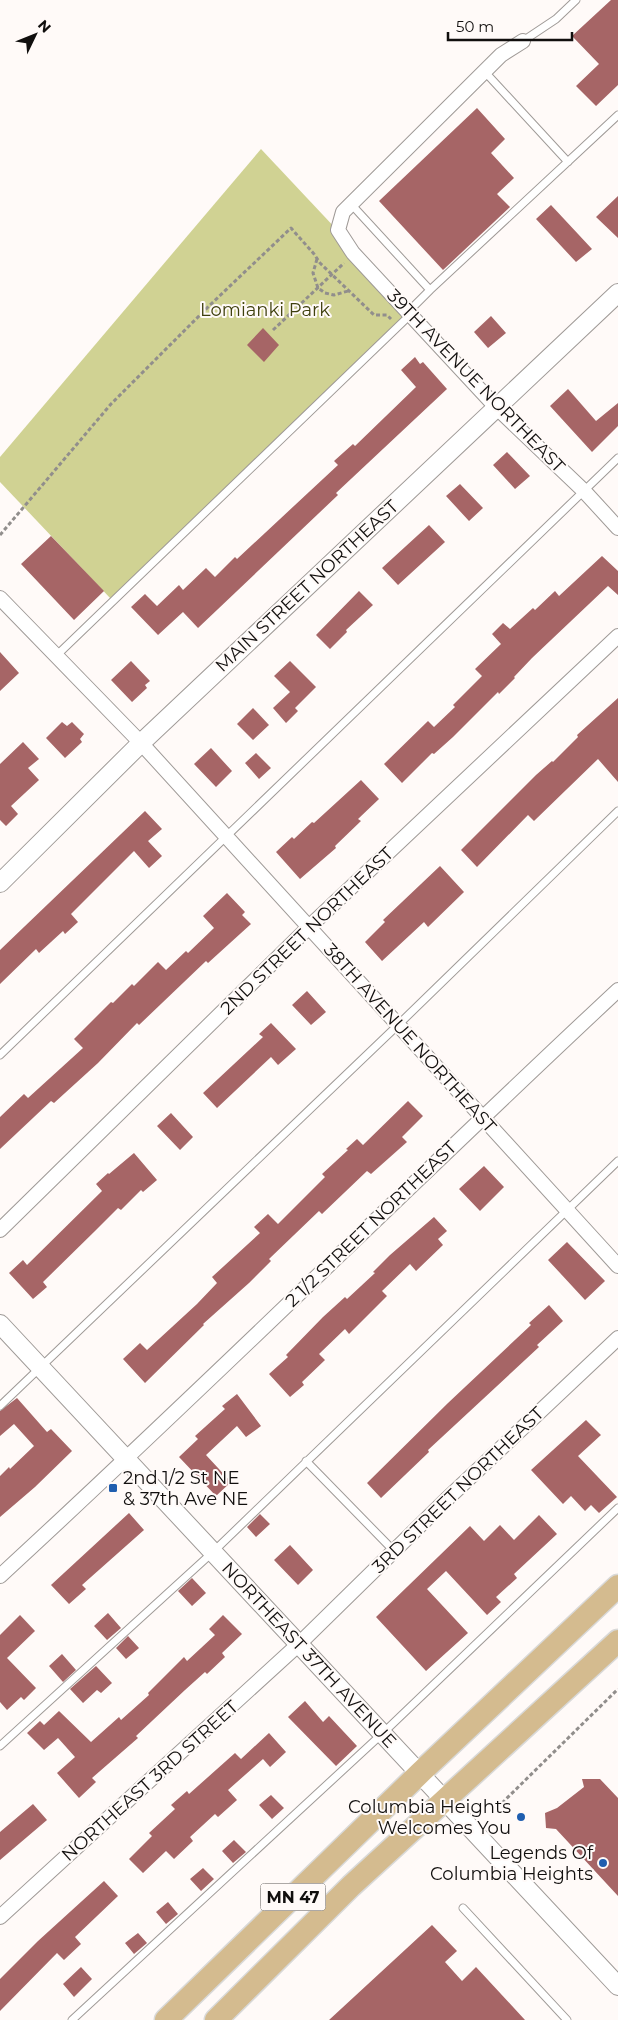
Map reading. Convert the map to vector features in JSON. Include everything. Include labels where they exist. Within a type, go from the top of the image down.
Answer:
[{"type":"main road","name":"MN 47","points":[[166,2020],[420,1773],[618,1586]]},
{"type":"main road","name":"MN 47","points":[[216,2020],[351,1886],[618,1641]]},
{"type":"street","points":[[351,204],[501,55],[523,41]]},
{"type":"street","name":"39TH AVENUE NORTHEAST","points":[[351,204],[343,212],[338,230],[353,253],[496,407],[584,492],[618,528]]},
{"type":"street","name":"MAIN STREET NORTHEAST","points":[[0,883],[140,743],[618,292]]},
{"type":"street","name":"38TH AVENUE NORTHEAST","points":[[0,598],[140,743],[618,1266]]},
{"type":"street","name":"2ND STREET NORTHEAST","points":[[0,1230],[309,927],[618,636]]},
{"type":"street","name":"2 1/2 STREET NORTHEAST","points":[[0,1576],[127,1460],[482,1117],[618,990]]},
{"type":"street","name":"NORTHEAST 37TH AVENUE","points":[[0,1324],[618,1986]]},
{"type":"street","name":"3RD STREET NORTHEAST","points":[[299,1644],[618,1338]]},
{"type":"street","name":"NORTHEAST 3RD STREET","points":[[0,1917],[299,1644]]},
{"type":"lane","points":[[523,41],[556,19],[576,0]]},
{"type":"lane","points":[[484,72],[568,162]]},
{"type":"lane","points":[[56,656],[398,326],[430,290],[618,115]]},
{"type":"lane","points":[[351,204],[430,290]]},
{"type":"lane","points":[[0,1055],[618,458]]},
{"type":"lane","points":[[0,1406],[398,1025],[618,811]]},
{"type":"lane","points":[[0,1746],[213,1552],[618,1161]]},
{"type":"lane","points":[[306,1461],[394,1551]]},
{"type":"lane","points":[[72,2020],[383,1733],[618,1508]]},
{"type":"lane","points":[[463,1908],[567,2020]]},
{"type":"path","points":[[0,535],[111,404],[210,305],[291,228],[348,291],[374,314],[386,315],[398,326]]},
{"type":"path","points":[[318,258],[313,273],[318,288],[325,293],[334,295],[348,291]]},
{"type":"path","points":[[273,330],[349,259]]},
{"type":"path","points":[[502,1803],[618,1689]]},
{"type":"green space","name":"Lomianki Park","points":[[261,149],[416,314],[111,599],[0,482],[0,457]]},
{"type":"building","points":[[611,0],[618,0],[618,85],[596,106],[576,86],[599,64],[572,36]]},
{"type":"building","points":[[477,108],[505,139],[491,153],[514,178],[497,194],[510,207],[443,270],[379,201]]},
{"type":"building","points":[[618,196],[618,238],[596,217]]},
{"type":"building","points":[[551,205],[592,249],[576,262],[536,219]]},
{"type":"building","points":[[491,316],[506,333],[488,348],[474,332]]},
{"type":"building","points":[[263,328],[279,345],[264,362],[247,345]]},
{"type":"building","points":[[415,357],[420,364],[423,362],[447,389],[336,493],[338,495],[198,628],[183,612],[158,635],[131,607],[145,594],[157,606],[179,585],[183,590],[206,568],[215,577],[235,557],[237,559],[338,465],[334,461],[353,444],[355,446],[416,387],[401,370]]},
{"type":"building","points":[[568,389],[596,421],[618,403],[618,426],[592,452],[550,406]]},
{"type":"building","points":[[507,452],[530,476],[515,489],[493,465]]},
{"type":"building","points":[[460,484],[483,508],[469,521],[446,496]]},
{"type":"building","points":[[429,525],[445,542],[398,585],[382,568]]},
{"type":"building","points":[[51,536],[104,591],[74,620],[21,564]]},
{"type":"building","points":[[602,556],[618,571],[618,595],[608,586],[532,658],[499,694],[498,692],[453,737],[434,754],[432,753],[402,783],[384,764],[428,721],[434,727],[455,707],[453,705],[482,676],[475,669],[501,644],[492,634],[503,623],[510,629],[533,608],[535,610],[555,591],[559,596]]},
{"type":"building","points":[[359,591],[373,605],[346,630],[347,632],[330,649],[316,635]]},
{"type":"building","points":[[0,652],[19,673],[0,691]]},
{"type":"building","points":[[131,661],[150,681],[145,685],[147,688],[132,702],[111,680]]},
{"type":"building","points":[[290,661],[316,687],[295,708],[298,711],[286,723],[273,708],[290,692],[274,676]]},
{"type":"building","points":[[618,698],[618,782],[598,759],[534,821],[528,815],[477,867],[461,850],[536,775],[553,762],[578,737],[577,735]]},
{"type":"building","points":[[253,708],[269,725],[253,740],[237,724]]},
{"type":"building","points":[[62,722],[67,726],[72,722],[84,734],[80,739],[82,742],[65,758],[46,738]]},
{"type":"building","points":[[23,742],[39,759],[28,768],[39,780],[11,806],[18,814],[6,826],[0,820],[0,764]]},
{"type":"building","points":[[211,748],[232,771],[216,787],[194,764]]},
{"type":"building","points":[[256,753],[271,768],[259,779],[245,763]]},
{"type":"building","points":[[361,780],[379,799],[358,819],[361,821],[335,846],[336,848],[300,879],[276,852],[292,837],[294,839],[312,822],[314,823]]},
{"type":"building","points":[[145,811],[162,829],[148,841],[162,856],[149,868],[134,851],[71,914],[78,922],[65,934],[63,931],[39,953],[36,949],[0,984],[0,950]]},
{"type":"building","points":[[440,866],[464,892],[428,927],[424,922],[382,961],[365,942],[385,922],[383,920]]},
{"type":"building","points":[[227,893],[245,912],[242,915],[251,924],[208,963],[206,961],[139,1025],[137,1023],[98,1063],[54,1103],[51,1101],[0,1149],[0,1117],[24,1094],[28,1098],[83,1048],[74,1039],[111,1002],[113,1003],[132,984],[134,986],[158,962],[166,970],[186,951],[188,953],[214,928],[203,916]]},
{"type":"building","points":[[307,991],[326,1012],[311,1025],[292,1005]]},
{"type":"building","points":[[271,1023],[296,1049],[278,1065],[271,1057],[217,1108],[203,1093],[263,1037],[259,1034]]},
{"type":"building","points":[[408,1101],[423,1116],[402,1137],[407,1142],[371,1174],[367,1171],[322,1214],[319,1211],[269,1259],[271,1261],[249,1283],[203,1324],[145,1383],[123,1359],[140,1343],[147,1350],[197,1304],[217,1283],[212,1277],[260,1233],[254,1227],[268,1214],[278,1224],[325,1177],[322,1174],[348,1150],[346,1149],[357,1139],[363,1145]]},
{"type":"building","points":[[171,1113],[193,1137],[180,1150],[157,1126]]},
{"type":"building","points":[[134,1153],[157,1180],[143,1192],[141,1190],[121,1210],[118,1208],[43,1282],[47,1287],[33,1299],[9,1273],[23,1260],[27,1265],[102,1191],[96,1184]]},
{"type":"building","points":[[484,1166],[504,1187],[480,1211],[459,1189]]},
{"type":"building","points":[[434,1217],[447,1231],[438,1239],[443,1245],[416,1271],[410,1264],[382,1291],[387,1296],[349,1334],[345,1329],[319,1354],[325,1360],[302,1382],[304,1385],[290,1397],[269,1374],[288,1357],[286,1355],[323,1317],[345,1297],[347,1299],[375,1273],[373,1272],[390,1255]]},
{"type":"building","points":[[567,1242],[605,1281],[585,1300],[548,1260]]},
{"type":"building","points":[[549,1305],[563,1321],[537,1345],[539,1347],[428,1450],[429,1452],[381,1498],[367,1483],[531,1325],[529,1323]]},
{"type":"building","points":[[237,1394],[261,1426],[246,1437],[237,1426],[206,1455],[231,1482],[216,1496],[179,1457],[198,1439],[195,1436],[225,1409],[222,1406]]},
{"type":"building","points":[[17,1398],[47,1432],[51,1429],[72,1451],[35,1487],[0,1517],[0,1476],[34,1446],[14,1424],[0,1436],[0,1411]]},
{"type":"building","points":[[586,1420],[601,1435],[578,1456],[617,1497],[599,1513],[591,1505],[585,1511],[571,1496],[563,1504],[531,1470]]},
{"type":"building","points":[[129,1513],[144,1530],[82,1585],[86,1589],[69,1604],[51,1585]]},
{"type":"building","points":[[260,1514],[270,1524],[256,1537],[247,1527]]},
{"type":"building","points":[[539,1515],[557,1534],[514,1574],[517,1578],[496,1597],[501,1602],[487,1615],[446,1571],[427,1589],[468,1633],[426,1671],[376,1617],[470,1526],[484,1541],[500,1525],[514,1540]]},
{"type":"building","points":[[290,1545],[313,1570],[298,1585],[274,1560]]},
{"type":"building","points":[[192,1578],[206,1593],[192,1606],[178,1591]]},
{"type":"building","points":[[108,1613],[121,1628],[107,1640],[94,1626]]},
{"type":"building","points":[[20,1615],[35,1631],[7,1658],[36,1688],[24,1700],[21,1697],[7,1710],[0,1702],[0,1635]]},
{"type":"building","points":[[223,1615],[242,1634],[222,1653],[225,1657],[207,1674],[205,1672],[185,1690],[136,1736],[138,1738],[92,1778],[96,1782],[79,1798],[57,1773],[75,1757],[58,1738],[44,1750],[27,1733],[40,1721],[44,1725],[59,1711],[91,1742],[119,1717],[121,1720],[149,1695],[148,1693],[184,1657],[187,1661],[215,1635],[209,1629]]},
{"type":"building","points":[[128,1636],[139,1648],[126,1659],[116,1648]]},
{"type":"building","points":[[62,1654],[76,1670],[63,1682],[49,1666]]},
{"type":"building","points":[[96,1666],[112,1683],[101,1693],[97,1690],[83,1703],[70,1689]]},
{"type":"building","points":[[305,1701],[323,1722],[329,1716],[357,1746],[336,1766],[288,1717]]},
{"type":"building","points":[[269,1733],[286,1752],[270,1767],[263,1759],[228,1790],[237,1800],[218,1817],[215,1814],[190,1837],[193,1841],[174,1859],[166,1851],[143,1873],[129,1859],[152,1836],[149,1833],[175,1809],[171,1805],[187,1791],[189,1794],[235,1753],[241,1759]]},
{"type":"building","name":"Legends Of Columbia Heights","points":[[582,1779],[600,1779],[618,1798],[618,1896],[556,1829],[546,1828],[545,1813],[557,1808],[584,1787]]},
{"type":"building","points":[[271,1795],[284,1808],[272,1819],[259,1805]]},
{"type":"building","points":[[33,1804],[47,1820],[0,1860],[0,1832]]},
{"type":"building","points":[[234,1840],[246,1852],[233,1863],[222,1851]]},
{"type":"building","points":[[203,1868],[214,1879],[201,1891],[190,1879]]},
{"type":"building","points":[[104,1881],[118,1896],[75,1937],[81,1944],[64,1960],[57,1953],[0,2011],[0,1979],[38,1941]]},
{"type":"building","points":[[168,1902],[178,1914],[166,1924],[156,1912]]},
{"type":"building","points":[[432,1925],[457,1951],[445,1962],[462,1981],[476,1967],[525,2020],[329,2020]]},
{"type":"building","points":[[138,1933],[147,1943],[134,1954],[125,1943]]},
{"type":"building","points":[[81,1967],[92,1979],[74,1997],[63,1984]]},
{"type":"place","name":"2nd 1/2 St NE & 37th Ave NE","points":[[113,1488]]},
{"type":"place","name":"Columbia Heights Welcomes You","points":[[521,1817]]},
{"type":"place","name":"Legends Of Columbia Heights","points":[[603,1863]]}]
